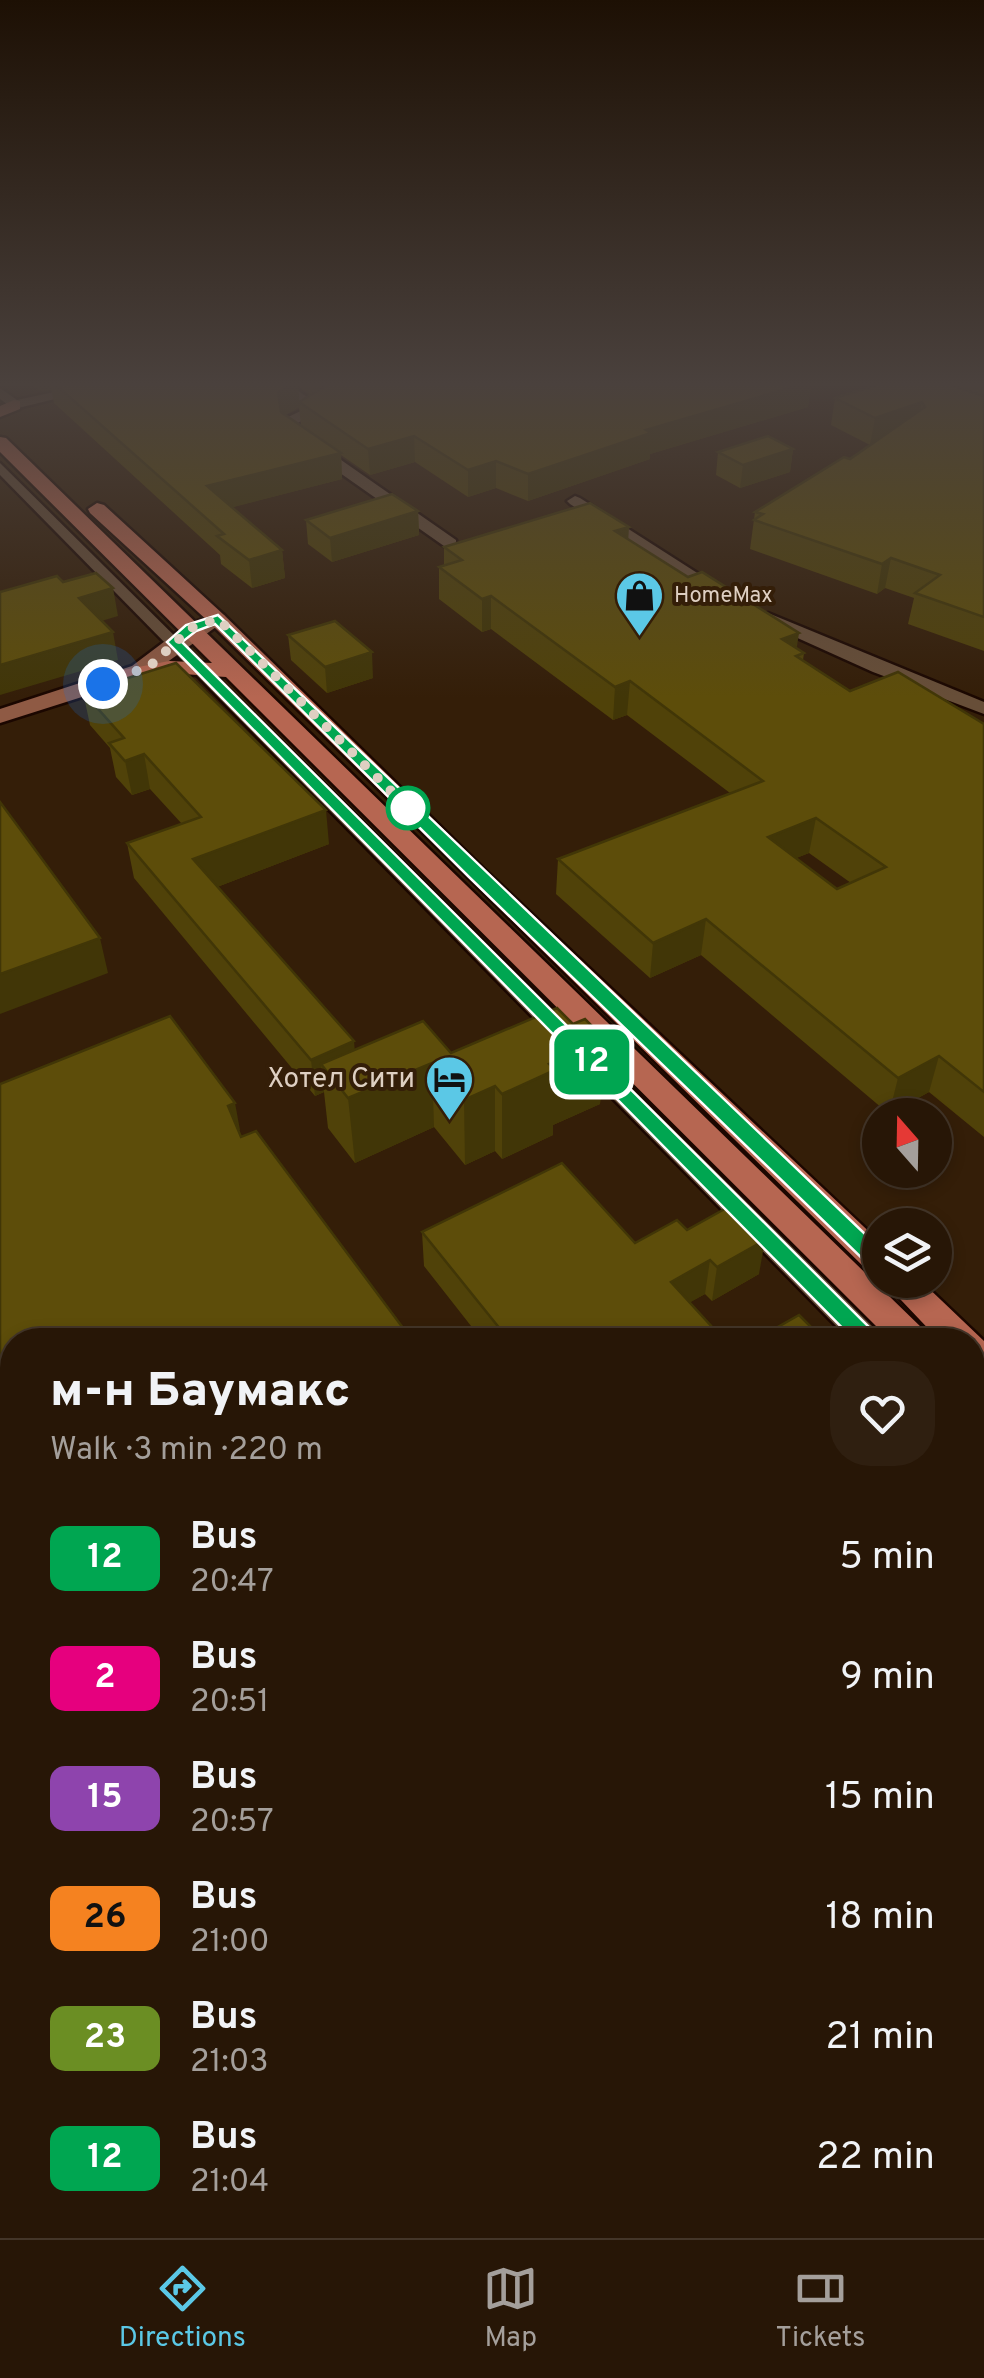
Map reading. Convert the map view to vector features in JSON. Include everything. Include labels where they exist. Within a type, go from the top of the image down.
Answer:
[{"type":"main road","points":[[65,489],[194,630],[900,1328]]},
{"type":"main road","points":[[76,489],[194,630],[475,874],[862,1245]]},
{"type":"main road","points":[[126,676],[169,667],[235,671]]},
{"type":"main road","points":[[917,1298],[948,1328]]},
{"type":"street","points":[[27,489],[194,630],[200,667],[856,1328]]},
{"type":"street","points":[[374,489],[450,543]]},
{"type":"street","points":[[576,502],[726,596],[794,632],[984,708]]},
{"type":"street","points":[[0,716],[126,676],[159,659],[194,630]]},
{"type":"building","points":[[174,489],[211,489],[282,550],[249,560],[217,536],[224,534]]},
{"type":"building","points":[[792,489],[984,489],[984,617],[915,593],[940,575],[891,558],[882,564],[754,520],[763,514],[755,512]]},
{"type":"building","points":[[392,494],[418,511],[330,538],[306,520]]},
{"type":"building","points":[[590,503],[629,527],[615,531],[688,577],[702,572],[799,633],[782,639],[804,653],[796,656],[850,691],[898,672],[984,724],[984,1092],[939,1056],[898,1078],[706,919],[653,943],[558,859],[763,781],[630,681],[615,687],[491,596],[482,599],[439,567],[462,560],[444,547]],"holes":[[[816,818],[886,867],[837,889],[768,837]]]},
{"type":"building","points":[[96,573],[113,588],[79,598],[113,632],[0,665],[0,592],[57,576],[63,582]]},
{"type":"building","points":[[335,621],[372,652],[325,667],[288,635]]},
{"type":"building","points":[[176,663],[326,810],[193,859],[354,1041],[311,1060],[127,843],[201,817],[144,754],[125,761],[109,743],[124,738],[83,692]]},
{"type":"building","points":[[0,802],[100,938],[0,974]]},
{"type":"building","points":[[557,1008],[573,1024],[585,1019],[605,1039],[549,1064],[555,1070],[502,1094],[495,1086],[464,1100],[432,1063],[348,1098],[321,1064],[423,1021],[451,1053]]},
{"type":"building","points":[[170,1016],[235,1103],[228,1106],[241,1137],[256,1131],[403,1328],[0,1328],[0,1084]]},
{"type":"building","points":[[562,1163],[635,1243],[677,1220],[687,1230],[730,1206],[765,1240],[717,1267],[710,1260],[671,1282],[713,1328],[499,1328],[422,1232]]},
{"type":"building","points":[[799,1315],[812,1328],[776,1328]]},
{"type":"bus line","name":"12","points":[[856,1328],[174,642],[191,628],[218,619],[475,874],[862,1245]]},
{"type":"place","name":"HomeMax","points":[[639,638]]},
{"type":"place","name":"Хотел Сити","points":[[450,1122]]},
{"type":"route","points":[[103,684],[150,666],[191,628],[218,619],[408,808]]}]
